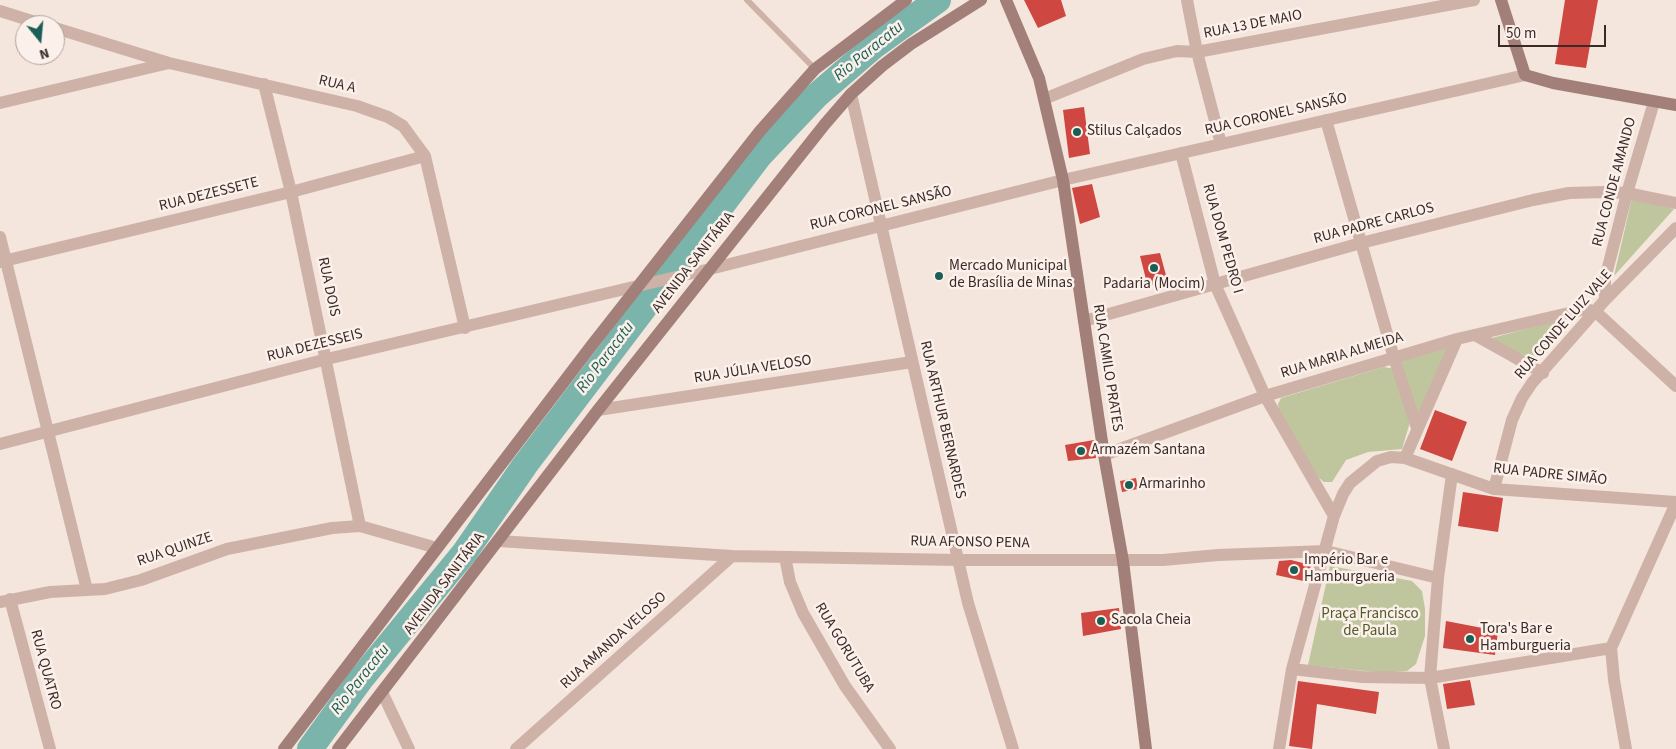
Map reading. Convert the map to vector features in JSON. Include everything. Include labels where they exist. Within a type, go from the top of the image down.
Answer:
[{"type":"street","name":"AVENIDA SANITÁRIA","points":[[284,749],[760,131],[815,69],[906,0]]},
{"type":"street","name":"AVENIDA SANITÁRIA","points":[[338,749],[598,410],[851,94],[882,66],[911,44],[981,0]]},
{"type":"street","name":"RUA CAMILO PRATES","points":[[1006,0],[1031,54],[1044,99],[1063,180],[1104,455],[1123,561],[1146,749]]},
{"type":"street","points":[[1187,0],[1197,52],[1221,144]]},
{"type":"street","name":"RUA 13 DE MAIO","points":[[1044,99],[1143,59],[1177,51],[1197,52],[1474,0]]},
{"type":"street","points":[[1501,0],[1525,75]]},
{"type":"street","points":[[0,11],[15,16]]},
{"type":"street","name":"RUA A","points":[[65,31],[169,63],[357,106],[388,117],[403,126],[425,156],[465,328]]},
{"type":"street","points":[[0,103],[169,63]]},
{"type":"street","name":"RUA CORONEL SANSÃO","points":[[639,286],[880,228],[1063,180],[1525,75],[1553,83],[1676,105]]},
{"type":"street","name":"RUA DOIS","points":[[264,84],[291,192],[360,526]]},
{"type":"street","name":"RUA ARTHUR BERNARDES","points":[[851,94],[880,228],[968,604],[1013,749]]},
{"type":"street","name":"RUA CONDE AMANDO","points":[[1605,300],[1606,279],[1627,193],[1654,102]]},
{"type":"street","points":[[1326,120],[1394,358],[1417,428]]},
{"type":"street","name":"RUA DOM PEDRO I","points":[[1181,153],[1215,284],[1265,396],[1334,516]]},
{"type":"street","name":"RUA DEZESSETE","points":[[3,261],[291,192],[425,156]]},
{"type":"street","name":"RUA PADRE CARLOS","points":[[1084,321],[1362,243],[1560,195],[1584,192],[1627,193],[1676,203]]},
{"type":"street","name":"RUA CONDE LUIZ VALE","points":[[1494,488],[1512,420],[1522,398],[1605,300],[1676,228]]},
{"type":"street","points":[[0,237],[3,261],[48,432],[86,590]]},
{"type":"street","name":"RUA DEZESSEIS","points":[[0,444],[326,359],[639,286]]},
{"type":"street","name":"RUA MARIA ALMEIDA","points":[[1104,455],[1265,396],[1457,339],[1586,309],[1596,312]]},
{"type":"street","points":[[1596,312],[1676,386]]},
{"type":"street","points":[[1475,335],[1543,372]]},
{"type":"street","points":[[1405,458],[1457,339]]},
{"type":"street","name":"RUA JÚLIA VELOSO","points":[[598,410],[912,362]]},
{"type":"street","name":"RUA PADRE SIMÃO","points":[[1278,749],[1292,669],[1326,551],[1334,516],[1342,494],[1358,476],[1377,461],[1391,457],[1405,458],[1494,488],[1676,503]]},
{"type":"street","points":[[1444,749],[1430,678],[1438,578],[1452,474]]},
{"type":"street","points":[[1626,749],[1614,680],[1611,648],[1676,503]]},
{"type":"street","points":[[360,526],[437,548]]},
{"type":"street","name":"RUA QUINZE","points":[[5,600],[50,592],[105,589],[141,580],[227,549],[332,528],[360,526]]},
{"type":"street","name":"RUA AFONSO PENA","points":[[499,541],[732,556],[958,560],[1123,561],[1326,551],[1438,578]]},
{"type":"street","name":"RUA AMANDA VELOSO","points":[[516,749],[732,556]]},
{"type":"street","name":"RUA GORUTUBA","points":[[785,557],[790,582],[803,613],[840,678],[890,749]]},
{"type":"street","name":"RUA QUATRO","points":[[5,600],[50,749]]},
{"type":"street","points":[[1292,669],[1362,678],[1430,678],[1611,648]]},
{"type":"street","points":[[382,692],[409,749]]},
{"type":"lane","points":[[747,0],[815,69]]},
{"type":"green space","points":[[1632,198],[1674,209],[1614,276]]},
{"type":"green space","points":[[1564,319],[1534,360],[1488,339]]},
{"type":"green space","points":[[1448,347],[1418,415],[1399,362]]},
{"type":"green space","points":[[1384,367],[1394,369],[1410,422],[1402,449],[1368,452],[1346,460],[1332,482],[1324,482],[1318,477],[1280,416],[1278,404],[1281,398]]},
{"type":"green space","name":"Praça Francisco de Paula","points":[[1330,566],[1412,581],[1422,591],[1425,609],[1425,636],[1416,664],[1407,671],[1384,673],[1308,665]]},
{"type":"building","points":[[1024,0],[1061,0],[1066,16],[1038,28]]},
{"type":"building","points":[[1565,0],[1598,0],[1586,68],[1555,64]]},
{"type":"building","name":"Stilus Calçados","points":[[1084,107],[1090,154],[1069,158],[1063,110]]},
{"type":"building","points":[[1092,184],[1100,217],[1080,224],[1072,188]]},
{"type":"building","name":"Padaria (Mocim)","points":[[1160,253],[1167,279],[1148,287],[1140,256]]},
{"type":"building","points":[[1435,410],[1467,422],[1452,461],[1420,449]]},
{"type":"building","name":"Armazém Santana","points":[[1094,440],[1096,458],[1068,461],[1065,445]]},
{"type":"building","name":"Armarinho","points":[[1136,478],[1138,489],[1122,492],[1120,481]]},
{"type":"building","points":[[1463,492],[1503,498],[1498,532],[1458,526]]},
{"type":"building","name":"Império Bar e Hamburgueria","points":[[1291,560],[1311,565],[1308,582],[1276,575],[1279,561]]},
{"type":"building","name":"Sacola Cheia","points":[[1119,608],[1121,629],[1083,636],[1081,613]]},
{"type":"building","name":"Tora's Bar e Hamburgueria","points":[[1446,621],[1498,631],[1495,655],[1443,648]]},
{"type":"building","points":[[1470,680],[1475,705],[1447,709],[1443,684]]},
{"type":"building","points":[[1298,681],[1379,692],[1376,714],[1317,704],[1312,749],[1289,746]]},
{"type":"waterway","name":"Rio Paracatu","points":[[310,749],[360,680],[465,552],[525,465],[760,155],[816,96],[874,46],[938,0]]},
{"type":"place","name":"Stilus Calçados","points":[[1077,132]]},
{"type":"place","name":"Padaria (Mocim)","points":[[1154,268]]},
{"type":"place","name":"Mercado Municipal de Brasília de Minas","points":[[939,276]]},
{"type":"place","name":"Armazém Santana","points":[[1081,451]]},
{"type":"place","name":"Armarinho","points":[[1129,485]]},
{"type":"place","name":"Império Bar e Hamburgueria","points":[[1294,570]]},
{"type":"place","name":"Sacola Cheia","points":[[1101,621]]},
{"type":"place","name":"Tora's Bar e Hamburgueria","points":[[1470,639]]}]
